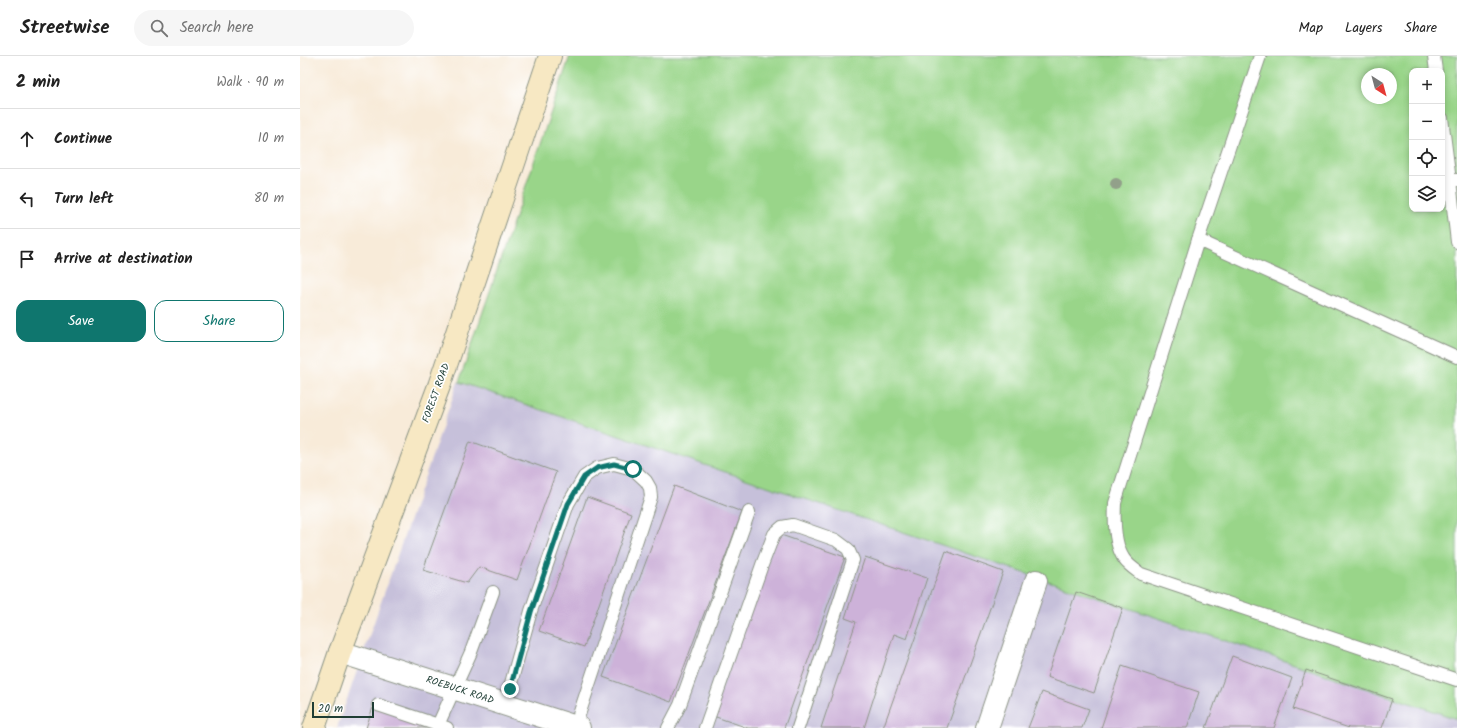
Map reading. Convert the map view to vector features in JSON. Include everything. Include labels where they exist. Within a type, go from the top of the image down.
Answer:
[{"type":"street","name":"FOREST ROAD","points":[[314,728],[340,652],[439,386],[550,56]]},
{"type":"street","points":[[987,728],[1036,581]]},
{"type":"street","name":"ROEBUCK ROAD","points":[[340,652],[505,705],[550,724],[577,727]]},
{"type":"lane","points":[[1260,56],[1198,240],[1115,503],[1114,516],[1118,548],[1124,560],[1140,574],[1457,680]]},
{"type":"lane","points":[[1434,56],[1436,68]]},
{"type":"lane","points":[[1445,134],[1454,181],[1457,242]]},
{"type":"lane","points":[[1198,240],[1457,357]]},
{"type":"lane","points":[[505,705],[531,612],[568,504],[584,477],[597,468],[614,464],[633,469],[646,481],[650,488],[651,497],[577,727]]},
{"type":"lane","points":[[668,728],[680,705],[749,512]]},
{"type":"lane","points":[[705,728],[774,534],[782,527],[793,525],[836,540],[848,549],[853,560],[798,728]]},
{"type":"lane","points":[[378,705],[442,727],[454,688],[471,652],[493,592]]},
{"type":"shaded area","points":[[458,382],[1134,610],[1232,641],[1457,719],[1457,728],[337,728]]},
{"type":"green space","points":[[570,56],[1457,56],[1457,719],[459,382]]},
{"type":"building","points":[[470,441],[556,472],[517,580],[479,567],[467,583],[423,570]]},
{"type":"building","points":[[674,486],[742,512],[671,702],[603,677]]},
{"type":"building","points":[[587,497],[631,513],[584,647],[539,631]]},
{"type":"building","points":[[778,534],[845,557],[784,728],[748,728],[713,716]]},
{"type":"building","points":[[946,551],[1003,572],[947,728],[883,728]]},
{"type":"building","points":[[865,557],[927,578],[907,639],[894,634],[864,728],[821,728],[856,622],[845,618]]},
{"type":"building","points":[[1076,592],[1123,608],[1094,693],[1047,677]]},
{"type":"building","points":[[1232,656],[1292,678],[1274,728],[1206,728]]},
{"type":"building","points":[[1122,666],[1199,692],[1187,728],[1101,728]]},
{"type":"building","points":[[1306,670],[1392,699],[1382,728],[1349,728],[1293,709]]},
{"type":"building","points":[[1042,692],[1089,709],[1082,728],[1028,728]]},
{"type":"building","points":[[373,707],[434,728],[366,728]]},
{"type":"route","points":[[510,689],[531,612],[568,504],[584,477],[597,468],[614,464],[633,469]]}]
